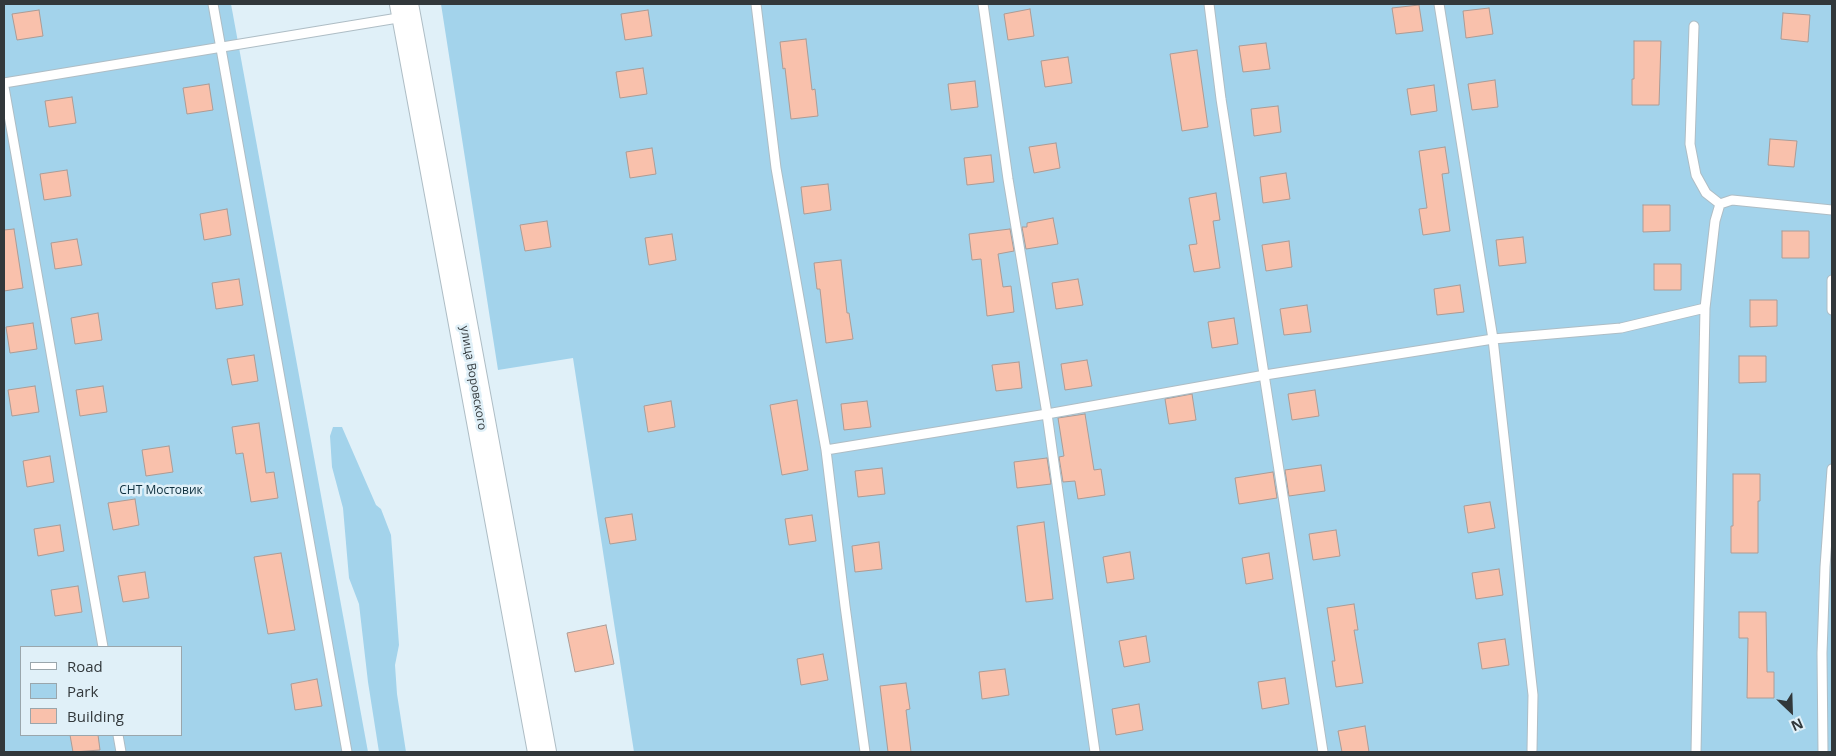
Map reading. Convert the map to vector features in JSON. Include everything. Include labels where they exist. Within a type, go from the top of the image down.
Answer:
[{"type":"main road","name":"улица Воровского","points":[[405,10],[542,752]]},
{"type":"lane","points":[[213,4],[347,752]]},
{"type":"lane","points":[[756,4],[776,168],[826,450],[865,752]]},
{"type":"lane","points":[[983,4],[1008,179],[1047,414],[1095,752]]},
{"type":"lane","points":[[1209,4],[1221,99],[1323,752]]},
{"type":"lane","points":[[1439,4],[1493,339],[1533,695],[1532,750]]},
{"type":"lane","points":[[4,83],[220,47],[405,10]]},
{"type":"lane","points":[[1694,26],[1690,144],[1696,175],[1706,193],[1720,204]]},
{"type":"lane","points":[[4,87],[103,646]]},
{"type":"lane","points":[[1720,204],[1732,200],[1832,210]]},
{"type":"lane","points":[[1696,752],[1705,308],[1715,221],[1720,204]]},
{"type":"lane","points":[[1832,280],[1832,310]]},
{"type":"lane","points":[[826,450],[1493,339],[1621,328],[1705,308]]},
{"type":"lane","points":[[1823,752],[1822,643],[1832,469]]},
{"type":"lane","points":[[118,736],[121,752]]},
{"type":"green space","name":"СНТ Мостовик","points":[[4,4],[231,4],[368,752],[4,752]]},
{"type":"green space","points":[[441,4],[1832,4],[1832,752],[634,752],[573,358],[498,370]]},
{"type":"green space","points":[[333,427],[342,427],[376,505],[381,509],[391,535],[399,645],[395,665],[397,694],[406,752],[379,752],[368,682],[359,604],[349,578],[343,508],[332,467],[330,436]]},
{"type":"building","points":[[1419,5],[1423,31],[1396,34],[1392,8]]},
{"type":"building","points":[[1489,8],[1493,34],[1466,38],[1463,11]]},
{"type":"building","points":[[1030,9],[1034,36],[1008,40],[1004,14]]},
{"type":"building","points":[[39,10],[43,36],[17,40],[12,14]]},
{"type":"building","points":[[648,10],[652,36],[625,40],[621,14]]},
{"type":"building","points":[[1783,13],[1810,15],[1808,42],[1781,39]]},
{"type":"building","points":[[806,39],[812,90],[815,89],[818,116],[791,119],[780,42]]},
{"type":"building","points":[[1634,41],[1661,41],[1659,105],[1632,105]]},
{"type":"building","points":[[1266,43],[1270,69],[1243,72],[1239,46]]},
{"type":"building","points":[[1197,50],[1208,127],[1182,131],[1170,54]]},
{"type":"building","points":[[1068,57],[1072,83],[1045,87],[1041,61]]},
{"type":"building","points":[[643,68],[647,94],[620,98],[616,72]]},
{"type":"building","points":[[1495,80],[1498,107],[1472,110],[1468,84]]},
{"type":"building","points":[[975,81],[978,107],[951,110],[948,84]]},
{"type":"building","points":[[209,84],[213,110],[187,114],[183,88]]},
{"type":"building","points":[[1434,85],[1437,111],[1411,115],[1407,89]]},
{"type":"building","points":[[72,97],[76,123],[49,127],[45,101]]},
{"type":"building","points":[[1278,106],[1281,132],[1254,136],[1251,109]]},
{"type":"building","points":[[1770,139],[1797,141],[1794,167],[1768,165]]},
{"type":"building","points":[[1056,143],[1060,168],[1034,173],[1029,147]]},
{"type":"building","points":[[1445,147],[1449,173],[1442,174],[1450,231],[1423,235],[1419,209],[1427,208],[1419,151]]},
{"type":"building","points":[[652,148],[656,174],[630,178],[626,152]]},
{"type":"building","points":[[991,155],[994,182],[967,185],[964,158]]},
{"type":"building","points":[[67,170],[71,196],[44,200],[40,174]]},
{"type":"building","points":[[1286,173],[1290,199],[1263,203],[1260,177]]},
{"type":"building","points":[[828,184],[831,210],[804,214],[801,187]]},
{"type":"building","points":[[1216,193],[1220,220],[1213,221],[1220,268],[1194,272],[1189,245],[1197,244],[1189,198]]},
{"type":"building","points":[[1643,205],[1670,205],[1670,231],[1643,232]]},
{"type":"building","points":[[227,209],[231,235],[204,240],[200,214]]},
{"type":"building","points":[[1053,218],[1058,244],[1026,249],[1022,227],[1027,227],[1027,223]]},
{"type":"building","points":[[547,221],[551,247],[525,251],[520,225]]},
{"type":"building","points":[[14,229],[23,288],[4,291],[4,230]]},
{"type":"building","points":[[1010,229],[1014,251],[998,254],[1003,287],[1011,286],[1014,312],[987,316],[981,259],[972,260],[969,234]]},
{"type":"building","points":[[1782,231],[1809,231],[1809,258],[1782,258]]},
{"type":"building","points":[[672,234],[676,260],[649,265],[645,238]]},
{"type":"building","points":[[1523,237],[1526,263],[1499,266],[1496,240]]},
{"type":"building","points":[[77,239],[82,265],[55,269],[51,243]]},
{"type":"building","points":[[1289,241],[1292,267],[1266,271],[1262,245]]},
{"type":"building","points":[[841,260],[847,313],[849,313],[853,339],[826,343],[820,289],[817,289],[814,263]]},
{"type":"building","points":[[1654,264],[1681,264],[1681,290],[1654,290]]},
{"type":"building","points":[[239,279],[243,305],[216,309],[212,283]]},
{"type":"building","points":[[1078,279],[1083,305],[1056,309],[1052,283]]},
{"type":"building","points":[[1460,285],[1464,312],[1437,315],[1434,289]]},
{"type":"building","points":[[1750,300],[1777,300],[1777,326],[1750,327]]},
{"type":"building","points":[[1307,305],[1311,332],[1284,335],[1280,309]]},
{"type":"building","points":[[98,313],[102,340],[75,344],[71,318]]},
{"type":"building","points":[[1234,318],[1238,344],[1212,348],[1208,322]]},
{"type":"building","points":[[33,323],[37,349],[10,353],[6,327]]},
{"type":"building","points":[[254,355],[258,381],[232,385],[227,359]]},
{"type":"building","points":[[1739,356],[1766,356],[1766,382],[1739,383]]},
{"type":"building","points":[[1087,360],[1092,386],[1065,390],[1061,364]]},
{"type":"building","points":[[1019,362],[1022,388],[996,391],[992,365]]},
{"type":"building","points":[[35,386],[39,412],[12,416],[8,390]]},
{"type":"building","points":[[103,386],[107,412],[80,416],[76,390]]},
{"type":"building","points":[[1315,390],[1319,416],[1292,420],[1288,394]]},
{"type":"building","points":[[1192,394],[1196,420],[1169,424],[1165,399]]},
{"type":"building","points":[[797,400],[808,470],[782,475],[770,405]]},
{"type":"building","points":[[671,401],[675,427],[648,432],[644,406]]},
{"type":"building","points":[[867,401],[871,427],[844,430],[841,404]]},
{"type":"building","points":[[1085,414],[1094,470],[1101,469],[1105,495],[1078,499],[1075,481],[1063,482],[1059,457],[1064,456],[1058,418]]},
{"type":"building","points":[[259,423],[266,473],[274,472],[278,498],[251,502],[243,453],[236,454],[232,427]]},
{"type":"building","points":[[169,446],[173,472],[146,476],[142,450]]},
{"type":"building","points":[[50,456],[54,482],[27,487],[23,461]]},
{"type":"building","points":[[1047,458],[1051,484],[1017,488],[1014,462]]},
{"type":"building","points":[[1321,465],[1325,491],[1289,496],[1285,470]]},
{"type":"building","points":[[882,468],[885,494],[858,497],[855,471]]},
{"type":"building","points":[[1273,472],[1277,498],[1239,504],[1235,478]]},
{"type":"building","points":[[1733,474],[1760,474],[1758,553],[1731,553]]},
{"type":"building","points":[[135,499],[139,525],[113,530],[108,503]]},
{"type":"building","points":[[1490,502],[1495,528],[1468,533],[1464,506]]},
{"type":"building","points":[[632,514],[636,540],[610,544],[605,518]]},
{"type":"building","points":[[812,515],[816,541],[789,545],[785,519]]},
{"type":"building","points":[[1044,522],[1053,599],[1026,602],[1017,526]]},
{"type":"building","points":[[60,525],[64,551],[38,556],[34,529]]},
{"type":"building","points":[[1336,530],[1340,556],[1313,560],[1309,534]]},
{"type":"building","points":[[879,542],[882,569],[855,572],[852,546]]},
{"type":"building","points":[[1130,552],[1134,579],[1107,583],[1103,557]]},
{"type":"building","points":[[281,553],[295,630],[268,634],[254,557]]},
{"type":"building","points":[[1269,553],[1273,579],[1246,584],[1242,558]]},
{"type":"building","points":[[1499,569],[1503,595],[1476,599],[1472,573]]},
{"type":"building","points":[[145,572],[149,598],[123,602],[118,576]]},
{"type":"building","points":[[78,586],[82,612],[55,616],[51,590]]},
{"type":"building","points":[[1354,604],[1358,630],[1354,630],[1363,683],[1336,687],[1332,661],[1335,661],[1327,608]]},
{"type":"building","points":[[1739,612],[1766,612],[1767,672],[1774,672],[1774,698],[1747,698],[1748,638],[1739,638]]},
{"type":"building","points":[[606,625],[614,664],[575,672],[567,633]]},
{"type":"building","points":[[1146,636],[1150,662],[1124,667],[1119,641]]},
{"type":"building","points":[[1505,639],[1509,665],[1482,669],[1478,643]]},
{"type":"building","points":[[823,654],[828,680],[801,685],[797,659]]},
{"type":"building","points":[[1005,669],[1009,695],[982,699],[979,672]]},
{"type":"building","points":[[1285,678],[1289,704],[1262,709],[1258,682]]},
{"type":"building","points":[[317,679],[322,706],[295,710],[291,684]]},
{"type":"building","points":[[906,683],[910,709],[906,710],[911,752],[888,752],[880,686]]},
{"type":"building","points":[[1139,704],[1143,730],[1116,735],[1112,709]]},
{"type":"building","points":[[1365,726],[1369,752],[1342,752],[1338,731]]},
{"type":"building","points":[[70,736],[98,736],[100,750],[73,752]]}]
